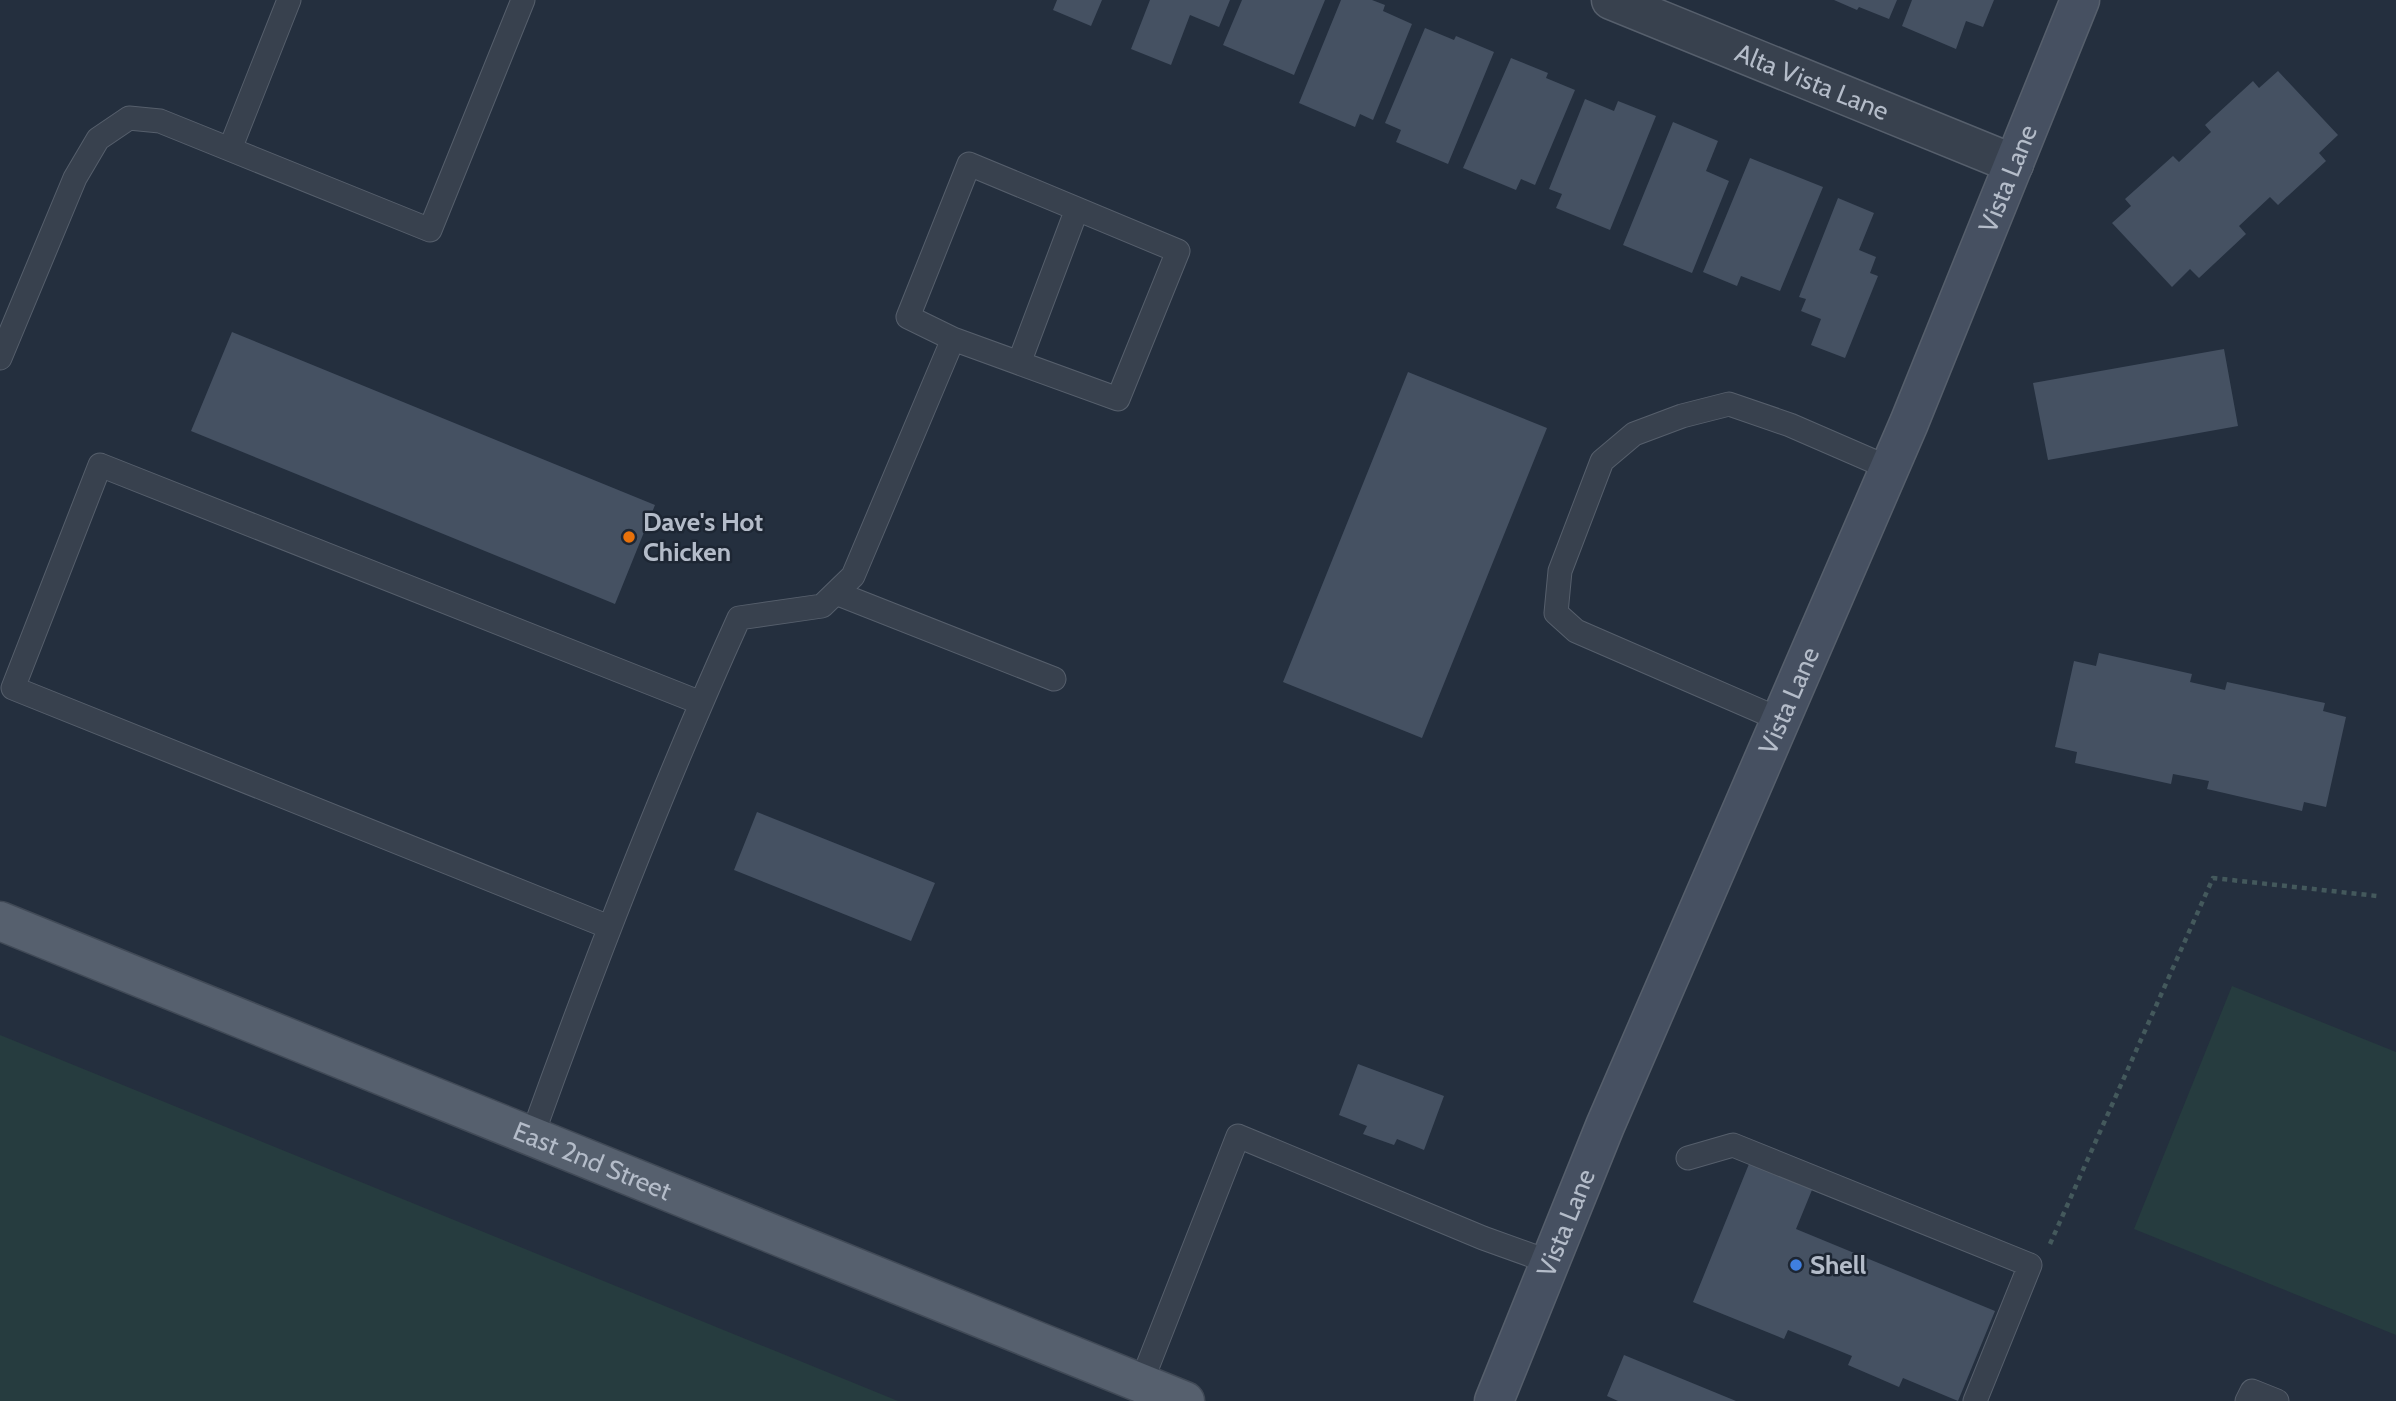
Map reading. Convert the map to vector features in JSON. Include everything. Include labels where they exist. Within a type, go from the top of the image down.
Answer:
[{"type":"main road","name":"East 2nd Street","points":[[0,921],[1185,1401]]},
{"type":"street","name":"Alta Vista Lane","points":[[1611,0],[2014,164]]},
{"type":"street","name":"Vista Lane","points":[[1494,1401],[1605,1126],[1889,468],[2080,0]]},
{"type":"lane","points":[[230,149],[289,0]]},
{"type":"lane","points":[[0,358],[75,178],[98,139],[129,118],[160,121],[430,230],[523,0]]},
{"type":"lane","points":[[969,164],[1178,251],[1118,399],[953,339],[908,317],[969,164]]},
{"type":"lane","points":[[1019,363],[1077,209]]},
{"type":"lane","points":[[532,1136],[609,927],[739,618],[822,606],[853,576],[953,339]]},
{"type":"lane","points":[[1781,720],[1576,631],[1556,613],[1560,571],[1602,461],[1634,434],[1682,416],[1729,404],[1790,425],[1889,468]]},
{"type":"lane","points":[[609,927],[13,688],[100,466],[701,703]]},
{"type":"lane","points":[[836,593],[1054,679]]},
{"type":"lane","points":[[1141,1383],[1238,1136],[1483,1238],[1550,1262]]},
{"type":"lane","points":[[1689,1158],[1733,1145],[2030,1265],[1975,1401]]},
{"type":"lane","points":[[2247,1401],[2252,1391],[2277,1401]]},
{"type":"path","points":[[2030,1265],[2051,1243],[2213,877],[2377,896]]},
{"type":"green space","points":[[2232,986],[2396,1052],[2396,1335],[2134,1229]]},
{"type":"green space","points":[[0,1035],[898,1401],[0,1401]]},
{"type":"building","points":[[1057,0],[1102,0],[1091,26],[1053,10]]},
{"type":"building","points":[[1150,0],[1230,0],[1219,27],[1190,15],[1171,65],[1131,49]]},
{"type":"building","points":[[1242,0],[1325,0],[1294,75],[1223,45]]},
{"type":"building","points":[[1341,0],[1372,0],[1385,5],[1383,11],[1412,24],[1373,120],[1360,114],[1355,127],[1299,103]]},
{"type":"building","points":[[1834,0],[1897,0],[1889,19]]},
{"type":"building","points":[[1912,0],[1994,0],[1983,27],[1966,21],[1956,49],[1902,26]]},
{"type":"building","points":[[1425,28],[1454,40],[1456,36],[1494,52],[1448,164],[1396,142],[1401,130],[1385,123]]},
{"type":"building","points":[[1511,58],[1548,73],[1546,78],[1575,90],[1535,185],[1521,179],[1516,190],[1463,168]]},
{"type":"building","points":[[2278,71],[2338,135],[2319,153],[2326,161],[2278,205],[2270,197],[2239,226],[2246,234],[2199,278],[2190,269],[2172,287],[2112,223],[2131,206],[2125,199],[2173,156],[2179,162],[2211,132],[2205,125],[2253,81],[2259,88]]},
{"type":"building","points":[[1585,99],[1614,111],[1618,101],[1656,116],[1610,230],[1556,208],[1562,194],[1549,189]]},
{"type":"building","points":[[1673,122],[1718,141],[1706,171],[1729,181],[1692,273],[1623,245]]},
{"type":"building","points":[[1750,158],[1823,187],[1780,291],[1741,276],[1737,286],[1703,272]]},
{"type":"building","points":[[1838,198],[1874,213],[1859,250],[1876,257],[1870,273],[1878,276],[1845,358],[1811,345],[1821,319],[1801,311],[1806,299],[1799,297]]},
{"type":"building","points":[[232,332],[655,505],[615,604],[191,431]]},
{"type":"building","points":[[2224,349],[2238,426],[2048,460],[2033,383]]},
{"type":"building","points":[[1408,372],[1547,428],[1422,738],[1283,682]]},
{"type":"building","points":[[2099,653],[2192,674],[2190,682],[2225,690],[2227,682],[2325,703],[2323,711],[2346,717],[2326,807],[2304,802],[2302,811],[2207,789],[2209,781],[2173,774],[2171,784],[2075,763],[2077,752],[2055,747],[2074,661],[2096,666]]},
{"type":"building","points":[[757,812],[935,883],[911,941],[734,870]]},
{"type":"building","points":[[1358,1064],[1444,1096],[1424,1150],[1397,1139],[1394,1145],[1363,1134],[1367,1126],[1339,1115]]},
{"type":"building","name":"Shell","points":[[1751,1159],[1814,1185],[1796,1229],[1995,1311],[1958,1401],[1903,1378],[1899,1387],[1848,1365],[1852,1356],[1788,1330],[1784,1339],[1693,1302]]},
{"type":"building","points":[[1624,1355],[1736,1401],[1618,1401],[1607,1396]]},
{"type":"place","name":"Dave's Hot Chicken","points":[[629,537]]},
{"type":"place","name":"Shell","points":[[1796,1265]]}]
